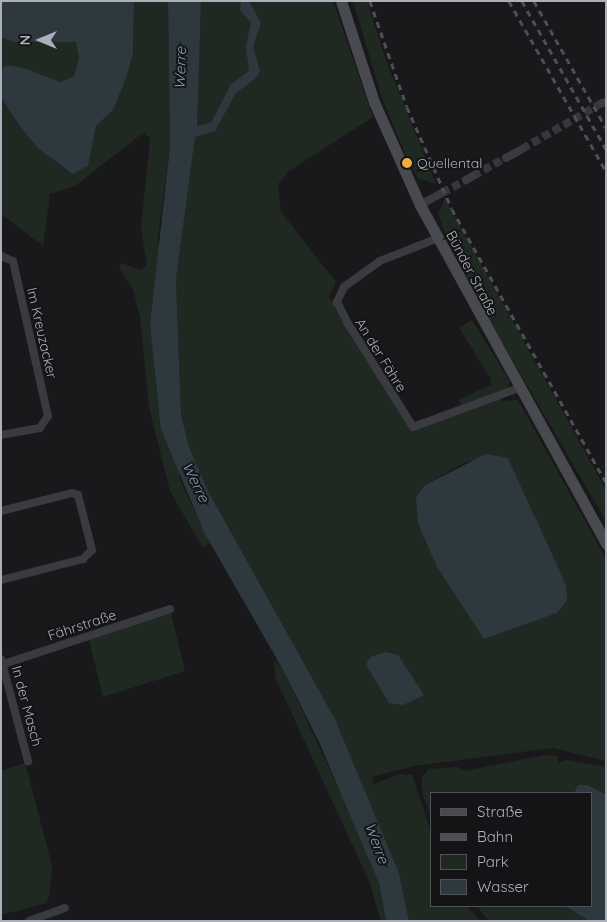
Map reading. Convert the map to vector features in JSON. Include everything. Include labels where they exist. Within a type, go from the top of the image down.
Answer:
[{"type":"main road","name":"Bünder Straße","points":[[341,1],[374,102],[436,239],[606,544]]},
{"type":"street","points":[[506,158],[522,149]]},
{"type":"street","points":[[420,205],[442,193]]},
{"type":"street","name":"An der Fähre","points":[[436,239],[380,261],[344,287],[337,302],[346,322],[413,427],[519,388]]},
{"type":"street","name":"Im Kreuzacker","points":[[1,256],[13,261],[48,416],[45,424],[1,435]]},
{"type":"street","points":[[1,511],[72,493],[78,495],[92,550],[83,559],[1,580]]},
{"type":"street","name":"Fährstraße","points":[[2,662],[170,609]]},
{"type":"street","name":"In der Masch","points":[[2,662],[28,761]]},
{"type":"street","points":[[29,921],[64,908]]},
{"type":"green space","points":[[134,1],[168,1],[170,147],[158,236],[180,480],[210,543],[203,548],[170,491],[149,407],[140,317],[133,290],[119,268],[121,263],[140,270],[147,265],[141,228],[150,139],[144,132],[75,186],[50,194],[43,246],[1,214],[1,96],[19,125],[57,164],[72,174],[88,166],[96,126],[113,110],[133,54]]},
{"type":"green space","points":[[201,1],[333,1],[373,117],[289,171],[278,184],[281,212],[336,282],[329,297],[410,427],[466,411],[458,400],[491,385],[491,379],[459,328],[472,320],[510,382],[500,401],[518,400],[606,559],[606,761],[553,748],[413,766],[372,777],[374,784],[400,774],[412,775],[430,830],[430,907],[468,907],[480,921],[409,921],[399,873],[335,719],[208,491],[189,447],[181,415],[176,279],[196,126]],"holes":[[[508,458],[535,517],[557,613],[484,639],[416,497],[425,485],[465,462]]]},
{"type":"green space","points":[[353,1],[367,1],[386,61],[436,184],[418,178],[410,166],[382,98]]},
{"type":"green space","points":[[1,37],[14,42],[76,41],[79,58],[74,76],[60,82],[24,68],[5,65],[1,72]]},
{"type":"green space","points":[[445,199],[606,490],[606,521],[484,311],[444,230],[438,213]]},
{"type":"green space","points":[[171,613],[185,671],[103,697],[89,640]]},
{"type":"green space","points":[[274,660],[282,668],[355,823],[379,883],[386,921],[381,921],[369,881],[275,677]]},
{"type":"green space","points":[[545,755],[557,756],[558,763],[566,760],[606,767],[606,795],[588,785],[578,785],[574,792],[430,792],[430,813],[422,793],[422,777],[429,769],[458,767],[464,771]]},
{"type":"green space","points":[[25,763],[52,865],[50,892],[47,903],[1,915],[1,771]]},
{"type":"green space","points":[[478,907],[567,907],[589,921],[489,921]]},
{"type":"water","points":[[1,1],[134,1],[133,53],[126,78],[113,110],[96,126],[88,166],[72,174],[38,148],[19,125],[1,97],[1,72],[5,65],[24,68],[60,82],[74,76],[79,58],[76,42],[14,42],[1,37]]},
{"type":"water","name":"Werre","points":[[168,1],[201,1],[197,126],[211,123],[231,84],[249,71],[246,47],[251,22],[240,10],[241,1],[249,1],[261,23],[253,47],[260,71],[256,78],[236,93],[215,131],[195,137],[176,279],[181,415],[189,447],[208,491],[335,719],[399,873],[409,921],[386,921],[379,883],[319,742],[282,668],[204,532],[161,429],[150,324],[170,147]]},
{"type":"water","points":[[486,454],[508,458],[566,585],[567,600],[557,613],[484,639],[437,567],[418,523],[416,497],[425,485]]},
{"type":"water","points":[[386,652],[398,655],[424,695],[403,705],[389,703],[366,665],[370,657]]},
{"type":"water","points":[[578,785],[588,785],[606,795],[606,921],[589,921],[567,907],[592,907],[592,792],[574,792]]},
{"type":"tunnel","points":[[522,149],[602,103]]},
{"type":"tunnel","points":[[473,176],[506,158]]},
{"type":"tunnel","points":[[442,193],[466,180]]},
{"type":"railway","points":[[370,1],[407,107],[452,209],[606,482]]},
{"type":"railway","points":[[509,1],[606,171]]},
{"type":"railway","points":[[522,1],[606,149]]},
{"type":"railway","points":[[534,1],[606,128]]},
{"type":"place","name":"Quellental","points":[[407,163]]}]
